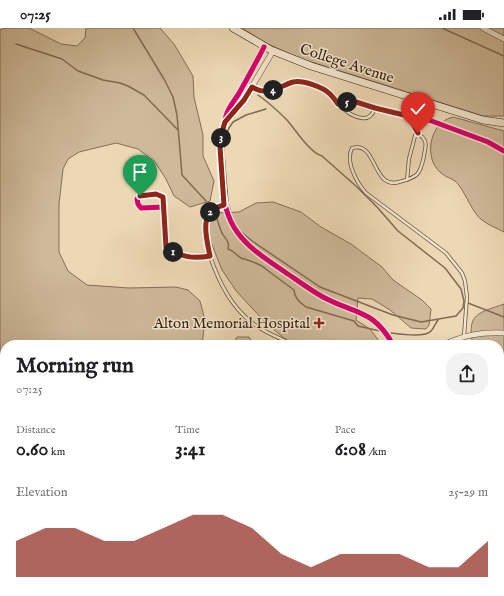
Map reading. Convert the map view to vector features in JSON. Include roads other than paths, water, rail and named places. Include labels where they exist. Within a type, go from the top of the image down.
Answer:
[{"type":"main road","name":"College Avenue","points":[[233,28],[264,47],[318,69],[483,120],[504,123]]},
{"type":"street","points":[[482,28],[504,39]]},
{"type":"street","points":[[264,47],[226,116],[221,135],[220,147],[224,205],[233,226],[240,238],[255,250],[322,297],[362,313],[374,320],[383,328],[390,340]]},
{"type":"street","points":[[225,122],[244,100],[273,51]]},
{"type":"street","points":[[430,104],[427,114],[429,120],[488,142],[504,151]]},
{"type":"street","points":[[164,207],[141,208],[138,205],[138,200],[141,195],[159,195],[163,197],[164,207],[166,247],[177,254],[196,258],[210,256],[206,240],[206,221],[209,214],[214,209],[224,205]]},
{"type":"street","points":[[456,340],[479,333],[504,333]]},
{"type":"lane","points":[[245,82],[259,91],[267,92],[294,82],[304,82],[327,91],[338,104],[351,115],[365,119],[373,114],[375,108]]},
{"type":"lane","points":[[338,104],[353,101],[408,116],[411,119],[416,131],[424,138],[425,142],[421,170],[418,175],[407,180],[395,183],[385,181],[378,173],[367,152],[362,148],[352,148],[351,160],[353,170],[356,180],[362,189],[373,200],[446,253],[462,273],[465,281],[467,298],[464,337]]},
{"type":"lane","points":[[407,180],[409,159],[416,131]]},
{"type":"lane","points":[[210,256],[222,285],[240,312],[257,326],[284,340]]},
{"type":"waterway","points":[[133,28],[164,79],[173,97],[177,115],[182,175],[206,201]]},
{"type":"waterway","points":[[442,28],[504,56]]},
{"type":"waterway","points":[[16,44],[62,59],[78,71],[103,80],[128,86],[144,95],[177,129]]},
{"type":"waterway","points":[[258,95],[287,120],[303,140],[317,154],[322,156],[357,187],[398,231],[445,268],[461,289],[464,301],[463,308],[456,316],[421,322],[393,315],[320,287],[252,241],[239,230],[232,217],[228,202],[224,153],[225,137],[233,122],[246,115],[266,109]]},
{"type":"waterway","points":[[217,219],[222,233],[228,242],[228,249],[241,258],[255,262],[294,290],[298,300],[306,307],[354,321],[358,326],[380,331]]},
{"type":"waterway","points":[[468,303],[504,317]]},
{"type":"waterway","points":[[391,333],[412,335],[428,333],[433,329],[438,320]]},
{"type":"place","name":"Alton Memorial Hospital","points":[[319,323]]}]
